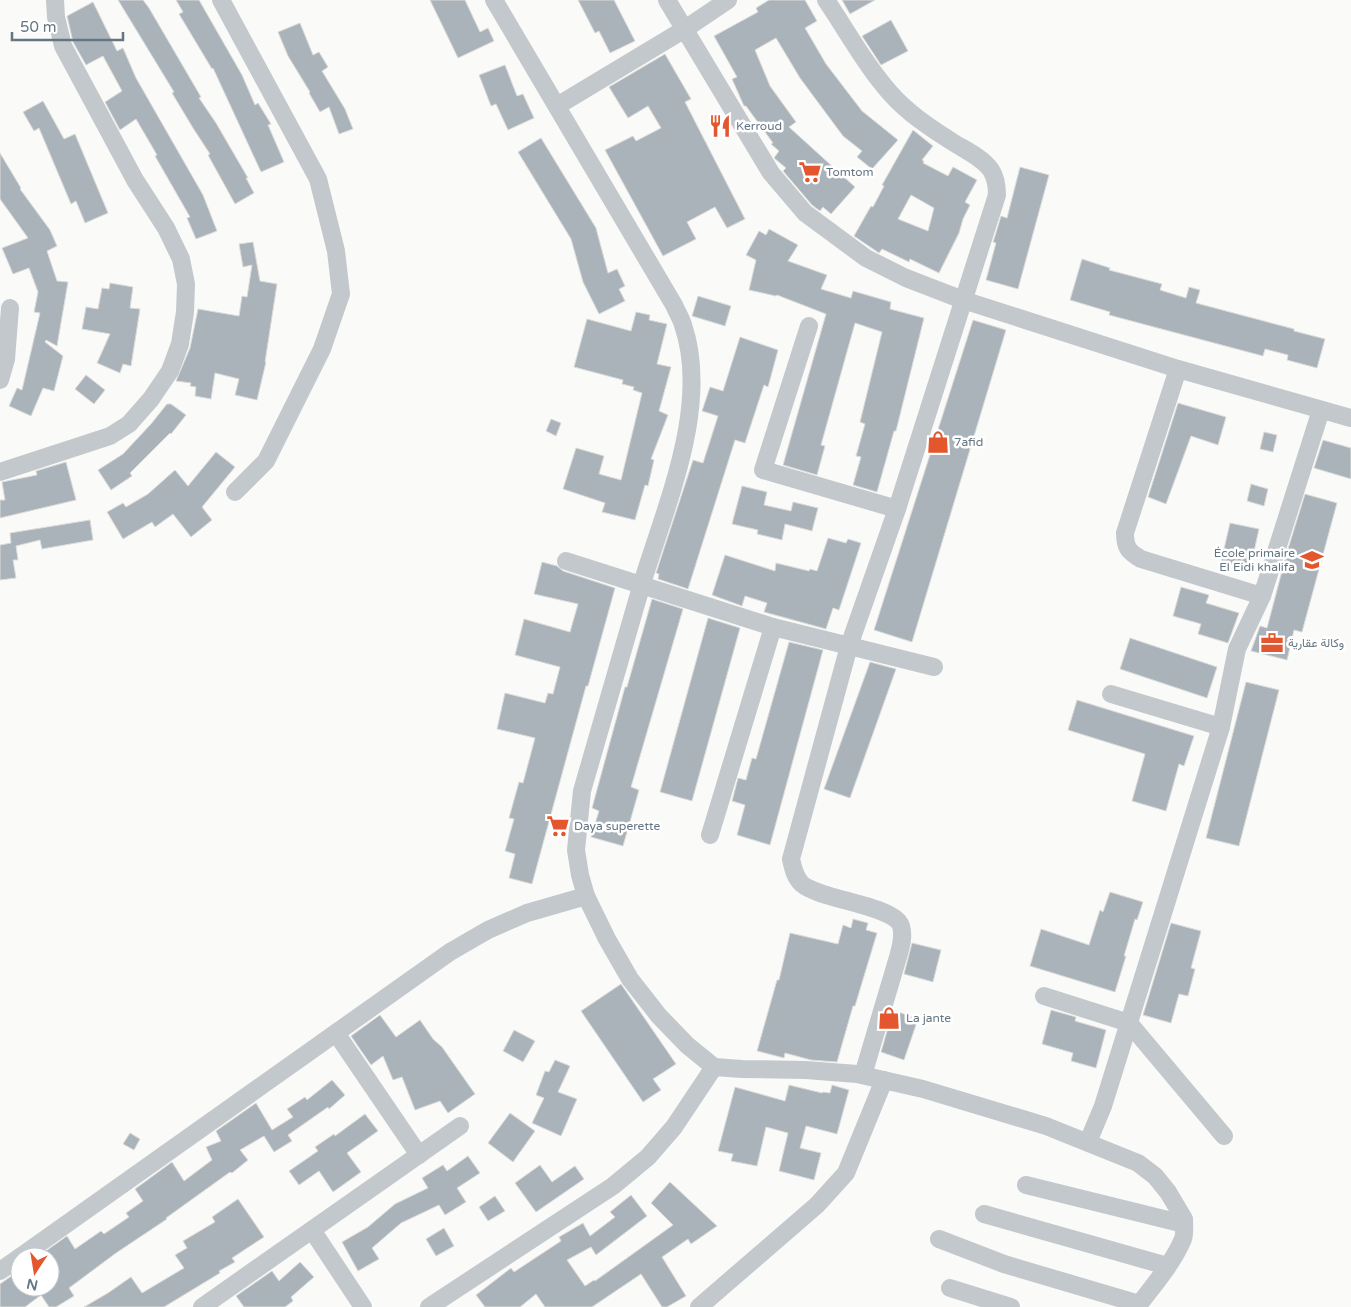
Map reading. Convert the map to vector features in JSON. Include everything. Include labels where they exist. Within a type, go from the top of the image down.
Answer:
[{"type":"street","points":[[0,472],[110,436],[129,424],[151,399],[170,371],[180,344],[185,312],[186,284],[181,259],[166,228],[135,180],[64,46],[56,17],[55,0]]},
{"type":"street","points":[[221,0],[318,179],[336,251],[341,294],[322,349],[266,461],[235,492]]},
{"type":"street","points":[[494,0],[674,305],[683,326],[692,380],[681,462],[642,585],[582,791],[576,850],[586,896],[607,939],[630,979],[659,1016],[714,1067],[742,1070],[806,1070],[863,1075],[923,1089],[1046,1126],[1138,1163],[1155,1176],[1168,1192],[1184,1219],[1183,1237],[1167,1266],[1138,1305],[1004,1264],[939,1239]]},
{"type":"street","points":[[667,0],[771,173],[805,213],[866,258],[906,278],[962,300],[1178,369],[1351,418]]},
{"type":"street","points":[[557,106],[685,29],[728,0]]},
{"type":"street","points":[[826,0],[891,94],[910,113],[982,161],[990,169],[996,181],[996,195],[898,509],[849,646],[791,859],[794,872],[803,884],[818,891],[891,914],[901,924],[902,939],[898,957],[863,1075]]},
{"type":"street","points":[[0,380],[6,360],[10,308]]},
{"type":"street","points":[[809,326],[763,470],[898,509]]},
{"type":"street","points":[[1178,369],[1125,533],[1125,544],[1131,553],[1141,559],[1262,596]]},
{"type":"street","points":[[1088,1142],[1104,1106],[1221,727],[1237,649],[1262,596],[1321,410]]},
{"type":"street","points":[[566,562],[773,626],[934,667]]},
{"type":"street","points":[[710,836],[773,626]]},
{"type":"street","points":[[1111,694],[1221,727]]},
{"type":"street","points":[[34,1247],[450,952],[488,930],[527,913],[586,896]]},
{"type":"street","points":[[1044,996],[1129,1023],[1224,1136]]},
{"type":"street","points":[[336,1033],[419,1155]]},
{"type":"street","points":[[429,1307],[620,1180],[648,1157],[674,1127],[714,1067]]},
{"type":"street","points":[[699,1307],[817,1205],[846,1174],[884,1080]]},
{"type":"street","points":[[202,1307],[460,1126]]},
{"type":"street","points":[[1026,1185],[1184,1224]]},
{"type":"street","points":[[984,1214],[1167,1266]]},
{"type":"street","points":[[312,1230],[363,1307]]},
{"type":"street","points":[[950,1288],[1010,1307]]},
{"type":"building","points":[[118,0],[143,0],[149,8],[201,97],[199,98],[248,178],[246,178],[254,193],[235,204],[208,155],[210,154]]},
{"type":"building","points":[[176,0],[199,0],[242,75],[255,105],[258,103],[271,124],[268,125],[284,162],[261,172],[213,68],[179,14],[183,12]]},
{"type":"building","points":[[430,0],[465,0],[480,32],[488,28],[494,41],[458,58]]},
{"type":"building","points":[[578,0],[614,0],[635,41],[610,53],[599,31],[595,33]]},
{"type":"building","points":[[769,0],[805,0],[817,21],[805,28],[826,64],[862,111],[898,140],[872,169],[857,157],[862,151],[843,136],[800,78],[776,38],[755,50],[770,86],[796,122],[789,127],[855,187],[831,214],[823,207],[820,211],[812,205],[783,171],[786,168],[774,158],[779,151],[771,144],[773,143],[746,106],[744,106],[732,79],[737,77],[714,36],[758,12],[756,8]]},
{"type":"building","points":[[842,0],[875,0],[850,14]]},
{"type":"building","points":[[93,2],[117,51],[123,48],[136,78],[203,195],[217,231],[196,239],[187,218],[190,217],[136,119],[120,130],[105,102],[122,91],[103,56],[86,65],[73,42],[67,16]]},
{"type":"building","points":[[891,20],[908,51],[881,65],[862,36]]},
{"type":"building","points":[[300,23],[313,55],[319,52],[328,67],[322,71],[345,109],[353,129],[339,134],[329,107],[320,112],[288,56],[278,32]]},
{"type":"building","points":[[665,54],[691,99],[685,102],[745,219],[727,228],[715,207],[687,222],[696,239],[663,256],[605,150],[633,136],[636,141],[661,128],[648,106],[628,118],[609,87]]},
{"type":"building","points":[[505,65],[517,96],[523,94],[534,118],[508,130],[496,104],[491,106],[479,75]]},
{"type":"building","points":[[43,101],[64,139],[75,134],[108,213],[85,223],[76,201],[71,204],[39,128],[34,131],[23,112]]},
{"type":"building","points":[[913,130],[933,146],[922,160],[924,161],[923,163],[948,176],[953,167],[977,180],[965,202],[970,205],[959,233],[939,273],[910,259],[909,262],[882,249],[879,253],[854,236],[871,206],[873,207],[884,186],[882,185]],"holes":[[[911,195],[934,208],[928,231],[898,219]]]},
{"type":"building","points":[[541,138],[596,228],[608,273],[617,269],[625,286],[619,289],[625,301],[599,314],[583,282],[571,239],[518,152]]},
{"type":"building","points":[[0,153],[20,189],[50,230],[57,246],[47,251],[57,281],[68,282],[57,346],[46,340],[45,342],[63,356],[54,391],[43,388],[31,416],[9,406],[17,388],[22,390],[40,313],[34,312],[38,292],[29,268],[13,274],[2,248],[28,238],[0,199]]},
{"type":"building","points":[[1020,167],[1049,175],[1018,289],[986,280],[996,243],[993,242],[1001,216],[1007,218]]},
{"type":"building","points":[[769,229],[798,245],[788,261],[827,275],[821,289],[851,298],[853,291],[891,302],[890,309],[924,318],[896,431],[894,431],[877,492],[853,485],[861,457],[856,456],[865,424],[860,422],[882,332],[855,323],[821,445],[825,446],[817,475],[783,465],[826,314],[777,295],[749,290],[756,260],[746,255],[759,231],[766,235]]},
{"type":"building","points":[[253,242],[260,281],[277,284],[266,362],[257,400],[235,395],[239,379],[215,373],[211,399],[195,396],[196,387],[190,386],[191,383],[176,381],[190,348],[198,309],[239,316],[242,296],[247,297],[252,265],[243,267],[239,244]]},
{"type":"building","points":[[1082,259],[1110,268],[1109,270],[1162,284],[1160,290],[1186,298],[1189,287],[1200,290],[1196,303],[1325,339],[1317,368],[1287,360],[1288,355],[1265,349],[1263,356],[1109,315],[1110,312],[1070,300]]},
{"type":"building","points":[[110,283],[133,287],[130,308],[140,309],[131,366],[123,364],[120,373],[97,363],[110,334],[82,329],[86,307],[98,309],[102,288],[109,289]]},
{"type":"building","points":[[698,296],[731,306],[725,326],[692,316]]},
{"type":"building","points":[[636,312],[650,315],[649,320],[667,324],[657,364],[671,367],[659,411],[668,415],[651,459],[654,460],[648,486],[645,485],[635,520],[602,512],[605,503],[563,489],[576,448],[604,456],[599,474],[621,480],[642,393],[633,390],[634,387],[622,384],[623,380],[574,367],[587,319],[631,331]]},
{"type":"building","points":[[973,320],[1006,330],[912,642],[874,630]]},
{"type":"building","points":[[740,337],[778,350],[768,387],[764,385],[745,443],[735,440],[688,589],[658,579],[659,574],[656,573],[693,460],[703,463],[718,416],[702,411],[710,387],[723,391]]},
{"type":"building","points":[[86,375],[105,390],[94,404],[75,389]]},
{"type":"building","points":[[1178,403],[1226,417],[1218,445],[1191,436],[1166,504],[1148,497]]},
{"type":"building","points":[[167,404],[171,404],[186,415],[171,434],[130,473],[132,476],[111,490],[98,470],[123,454]]},
{"type":"building","points":[[551,419],[561,423],[556,436],[546,431]]},
{"type":"building","points":[[1264,432],[1277,435],[1273,452],[1260,449]]},
{"type":"building","points":[[1323,440],[1351,448],[1351,479],[1314,468]]},
{"type":"building","points":[[216,452],[235,467],[202,507],[212,520],[191,537],[173,514],[155,527],[152,522],[123,539],[107,512],[123,503],[126,507],[148,494],[175,470],[188,486]]},
{"type":"building","points":[[66,462],[76,500],[0,518],[0,500],[5,500],[2,482],[37,475],[36,471]]},
{"type":"building","points":[[1251,484],[1268,489],[1264,506],[1247,501]]},
{"type":"building","points":[[742,486],[767,492],[764,505],[791,511],[793,502],[818,508],[812,531],[785,524],[782,540],[757,534],[758,530],[732,524]]},
{"type":"building","points":[[1305,494],[1337,503],[1302,632],[1294,630],[1287,660],[1251,651],[1260,626],[1267,628]]},
{"type":"building","points":[[90,520],[93,540],[42,549],[40,540],[16,546],[18,560],[13,560],[16,578],[0,580],[0,545],[11,543],[10,533]]},
{"type":"building","points":[[1230,523],[1259,529],[1250,569],[1221,562]]},
{"type":"building","points":[[828,538],[846,543],[848,539],[861,543],[839,610],[833,608],[826,629],[764,612],[767,603],[745,596],[742,606],[712,595],[725,555],[775,571],[776,563],[809,571],[810,569],[817,571]]},
{"type":"building","points":[[542,562],[615,588],[532,884],[509,878],[515,854],[505,851],[514,819],[509,818],[519,782],[523,783],[535,738],[497,729],[505,693],[545,703],[548,693],[553,694],[560,667],[515,655],[524,619],[570,632],[578,604],[534,594]]},
{"type":"building","points":[[1181,587],[1209,595],[1206,603],[1239,613],[1228,643],[1198,634],[1201,624],[1173,616]]},
{"type":"building","points":[[652,599],[683,609],[631,787],[639,790],[623,846],[591,837],[599,811],[592,808],[625,687],[627,687]]},
{"type":"building","points":[[708,618],[740,628],[692,801],[660,792]]},
{"type":"building","points":[[1130,638],[1217,667],[1207,698],[1120,669]]},
{"type":"building","points":[[789,642],[823,650],[770,845],[737,835],[745,805],[732,801],[738,778],[746,780],[752,758],[756,759]]},
{"type":"building","points":[[870,662],[896,669],[850,798],[824,789]]},
{"type":"building","points":[[1246,682],[1279,690],[1239,846],[1206,838]]},
{"type":"building","points":[[1077,700],[1194,736],[1184,766],[1179,764],[1166,811],[1132,801],[1145,754],[1068,730]]},
{"type":"building","points":[[1110,892],[1143,902],[1137,920],[1135,919],[1115,992],[1030,966],[1041,929],[1089,945],[1100,910],[1103,912]]},
{"type":"building","points":[[853,919],[868,923],[866,930],[877,933],[837,1062],[811,1060],[785,1053],[784,1058],[757,1051],[777,980],[779,980],[790,933],[838,944],[843,925],[851,928]]},
{"type":"building","points":[[1171,923],[1201,931],[1191,968],[1195,969],[1188,996],[1179,994],[1171,1023],[1143,1015]]},
{"type":"building","points":[[912,943],[941,950],[933,982],[904,974]]},
{"type":"building","points":[[621,984],[676,1064],[653,1079],[661,1090],[643,1102],[581,1011]]},
{"type":"building","points":[[893,1010],[918,1019],[904,1060],[881,1052]]},
{"type":"building","points":[[1051,1010],[1076,1017],[1075,1021],[1106,1030],[1096,1068],[1071,1061],[1073,1053],[1042,1044]]},
{"type":"building","points":[[380,1015],[396,1037],[420,1020],[433,1039],[442,1047],[475,1094],[448,1113],[440,1101],[415,1110],[402,1077],[393,1080],[383,1056],[371,1065],[351,1036]]},
{"type":"building","points":[[514,1030],[535,1041],[523,1062],[503,1051]]},
{"type":"building","points":[[555,1060],[570,1066],[558,1092],[577,1099],[561,1136],[532,1123],[544,1098],[536,1095],[545,1071],[549,1072]]},
{"type":"building","points":[[332,1080],[345,1095],[329,1109],[328,1107],[288,1135],[292,1141],[274,1152],[264,1136],[240,1150],[248,1160],[69,1288],[74,1296],[56,1307],[49,1307],[42,1297],[60,1297],[60,1247],[51,1247],[67,1236],[75,1249],[101,1231],[104,1234],[129,1217],[126,1213],[143,1201],[135,1189],[172,1162],[184,1181],[212,1160],[206,1147],[221,1141],[216,1131],[256,1103],[272,1130],[293,1117],[287,1109],[305,1097],[307,1100]]},
{"type":"building","points":[[789,1085],[822,1093],[830,1093],[832,1085],[849,1090],[837,1134],[806,1126],[800,1148],[821,1153],[814,1180],[779,1171],[788,1133],[766,1127],[757,1166],[731,1161],[733,1154],[718,1151],[735,1087],[785,1101]]},
{"type":"building","points":[[510,1113],[535,1131],[513,1162],[488,1143]]},
{"type":"building","points":[[365,1114],[378,1131],[347,1153],[361,1172],[333,1192],[319,1171],[299,1185],[289,1171],[318,1151],[315,1147],[334,1134],[335,1136]]},
{"type":"building","points":[[130,1133],[140,1139],[134,1150],[123,1144]]},
{"type":"building","points":[[468,1156],[480,1173],[457,1188],[466,1202],[445,1215],[439,1205],[401,1223],[372,1248],[379,1259],[358,1271],[342,1242],[368,1227],[395,1204],[428,1188],[422,1178],[443,1165],[447,1171]]},
{"type":"building","points":[[540,1165],[552,1182],[575,1166],[584,1179],[536,1212],[515,1183]]},
{"type":"building","points":[[670,1182],[717,1226],[691,1244],[688,1239],[662,1257],[686,1296],[667,1307],[662,1307],[641,1274],[592,1307],[545,1307],[536,1294],[520,1307],[485,1307],[476,1295],[511,1268],[514,1272],[561,1241],[559,1237],[583,1223],[590,1236],[615,1217],[610,1212],[631,1195],[647,1216],[596,1255],[591,1247],[567,1260],[585,1286],[595,1281],[673,1225],[651,1203]]},
{"type":"building","points":[[495,1196],[505,1211],[488,1221],[479,1207]]},
{"type":"building","points":[[238,1199],[264,1237],[232,1258],[235,1262],[219,1271],[220,1273],[164,1307],[84,1307],[131,1277],[142,1293],[184,1268],[175,1255],[187,1248],[183,1241],[215,1222],[212,1217]]},
{"type":"building","points":[[444,1228],[454,1246],[436,1256],[426,1239]]},
{"type":"building","points":[[300,1262],[314,1277],[291,1297],[293,1301],[285,1307],[244,1307],[236,1296],[272,1271],[279,1281]]},
{"type":"building","points":[[10,1277],[10,1297],[38,1297],[25,1307],[0,1307],[0,1284]]},
{"type":"place","name":"Kerroud","points":[[720,126]]},
{"type":"place","name":"Tomtom","points":[[810,172]]},
{"type":"place","name":"7afid","points":[[938,442]]},
{"type":"place","name":"École primaire El Eidi khalifa","points":[[1312,560]]},
{"type":"place","name":"وكالة عقارية","points":[[1272,643]]},
{"type":"place","name":"Daya superette","points":[[558,826]]},
{"type":"place","name":"La jante","points":[[889,1018]]}]
